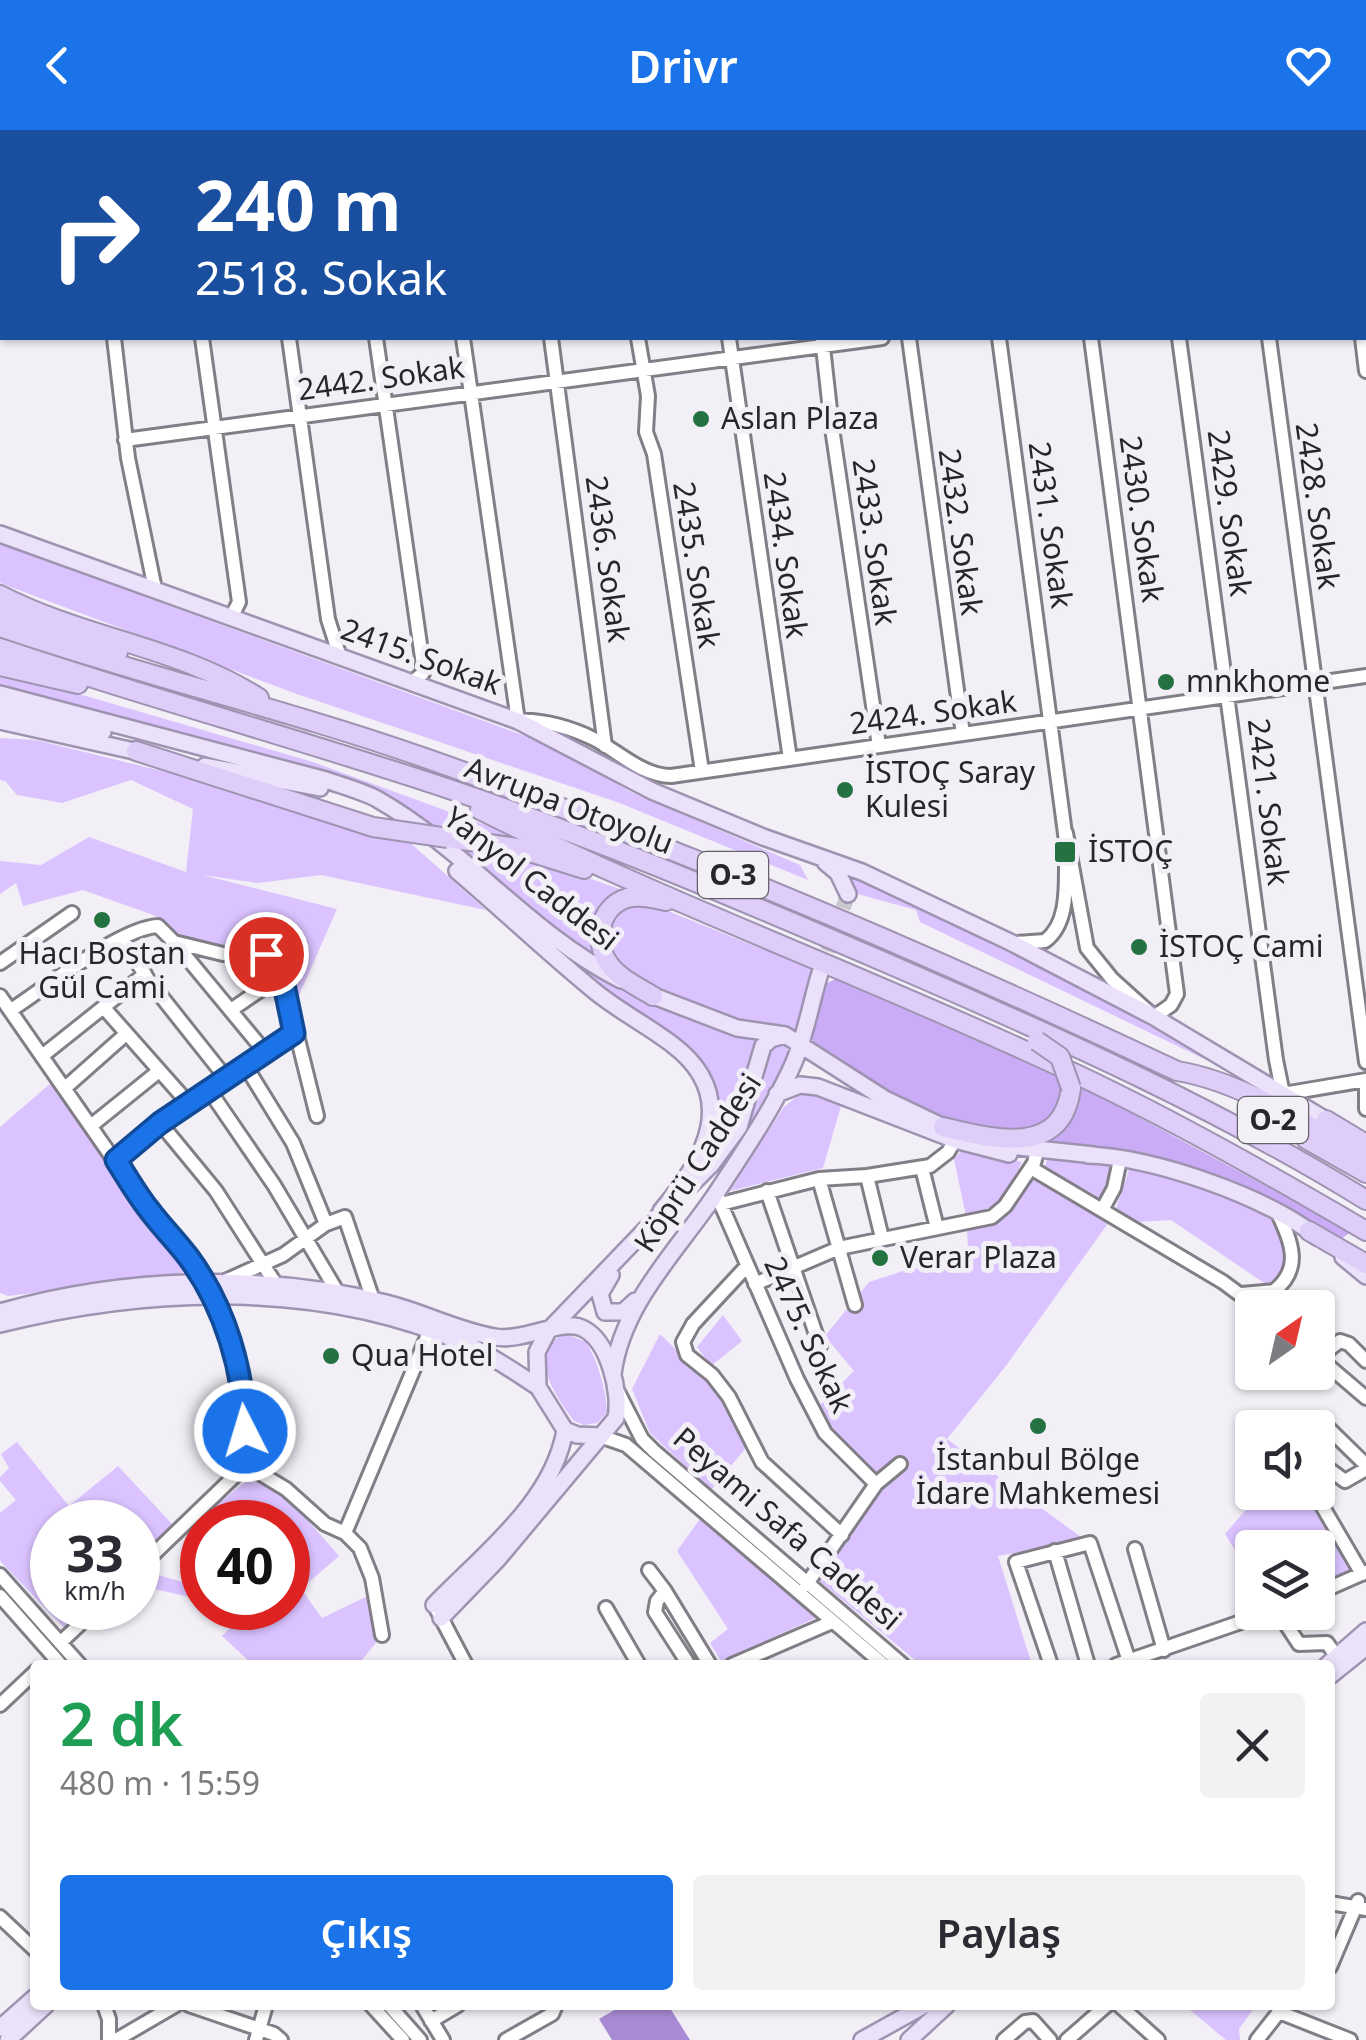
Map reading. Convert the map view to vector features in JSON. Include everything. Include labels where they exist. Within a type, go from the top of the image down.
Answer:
[{"type":"highway","points":[[0,595],[32,610],[199,667],[240,686],[276,710]]},
{"type":"highway","points":[[0,612],[119,652],[182,683]]},
{"type":"highway","name":"Avrupa Otoyolu","points":[[0,627],[425,758],[676,852],[933,958],[1177,1071],[1199,1074],[1231,1087],[1366,1158]]},
{"type":"highway","name":"Avrupa Otoyolu","points":[[0,648],[451,790],[624,855],[936,984],[1191,1102],[1366,1200]]},
{"type":"highway","points":[[0,666],[226,718]]},
{"type":"highway","points":[[136,751],[373,827],[529,851],[711,916]]},
{"type":"highway","points":[[451,790],[466,804],[492,817],[1090,1080],[1366,1231]]},
{"type":"highway","points":[[653,996],[612,968],[601,948],[600,930],[607,912],[620,901],[645,896],[668,901]]},
{"type":"highway","points":[[936,984],[968,1008],[1037,1041],[1060,1057],[1071,1088],[1062,1116],[1040,1135],[998,1139],[949,1134]]},
{"type":"highway","name":"O-2","points":[[1177,1071],[1366,1173]]},
{"type":"highway","points":[[1326,1120],[1366,1144]]},
{"type":"highway","points":[[1309,1230],[1366,1264]]},
{"type":"main road","name":"2415. Sokak","points":[[0,534],[518,721],[652,791],[862,872],[1010,942]]},
{"type":"main road","points":[[0,694],[269,764]]},
{"type":"main road","points":[[0,706],[178,749],[269,764]]},
{"type":"main road","points":[[0,725],[339,792],[398,821],[613,1006],[676,1048],[700,1076],[708,1095],[709,1135],[695,1168],[661,1211]]},
{"type":"main road","name":"Yanyol Caddesi","points":[[269,764],[372,796],[420,829],[576,956],[653,996],[737,1028],[784,1034],[949,1134],[1004,1146],[1094,1155]]},
{"type":"main road","points":[[814,853],[838,873],[848,894]]},
{"type":"main road","points":[[1010,942],[1154,1017],[1326,1120]]},
{"type":"main road","name":"Köprü Caddesi","points":[[613,1378],[620,1341],[648,1288],[719,1199],[776,1094],[800,1046],[820,973]]},
{"type":"main road","name":"Köprü Caddesi","points":[[548,1331],[661,1211],[712,1165],[744,1115],[763,1046],[784,1034]]},
{"type":"main road","points":[[818,1087],[824,1070],[835,1067]]},
{"type":"main road","points":[[776,1094],[800,1085],[818,1087],[981,1149],[1033,1161],[1094,1155],[1213,1183],[1309,1230],[1366,1276]]},
{"type":"main road","points":[[630,1247],[602,1287],[601,1306],[609,1313],[623,1312],[648,1288]]},
{"type":"main road","points":[[0,1312],[80,1294],[275,1283],[373,1300],[498,1338],[517,1338],[566,1324],[583,1328],[594,1336],[613,1378],[618,1408],[612,1427],[600,1436],[498,1559],[438,1611]]},
{"type":"main road","points":[[0,1324],[96,1304],[210,1288],[342,1308],[430,1330],[468,1345],[538,1386],[565,1430],[600,1436]]},
{"type":"main road","points":[[538,1386],[537,1352],[548,1331]]},
{"type":"main road","points":[[438,1611],[536,1494],[555,1466],[565,1430]]},
{"type":"main road","points":[[1333,1660],[1366,1630]]},
{"type":"main road","points":[[1335,1672],[1366,1647]]},
{"type":"main road","points":[[0,2028],[30,2001]]},
{"type":"main road","points":[[8,2040],[41,2010]]},
{"type":"main road","points":[[862,2040],[918,2010]]},
{"type":"main road","points":[[909,2040],[929,2034],[944,2010]]},
{"type":"street","points":[[114,340],[125,440],[155,589]]},
{"type":"street","points":[[202,340],[239,602],[231,618]]},
{"type":"street","points":[[289,340],[328,619],[340,657]]},
{"type":"street","points":[[376,340],[423,665],[423,673],[412,683]]},
{"type":"street","points":[[463,340],[518,721]]},
{"type":"street","name":"2436. Sokak","points":[[551,340],[605,746]]},
{"type":"street","name":"2435. Sokak","points":[[638,340],[649,408],[646,432],[654,454],[702,771]]},
{"type":"street","name":"2434. Sokak","points":[[729,340],[790,758]]},
{"type":"street","name":"2432. Sokak","points":[[909,340],[963,734]]},
{"type":"street","name":"2431. Sokak","points":[[999,340],[1066,834]]},
{"type":"street","name":"2430. Sokak","points":[[1092,340],[1177,994],[1154,1017]]},
{"type":"street","name":"2429. Sokak","points":[[1179,340],[1229,695]]},
{"type":"street","name":"2428. Sokak","points":[[1269,340],[1366,1062]]},
{"type":"street","points":[[1362,340],[1366,370]]},
{"type":"street","name":"2442. Sokak","points":[[125,440],[732,358],[823,341]]},
{"type":"street","name":"2433. Sokak","points":[[823,341],[832,428],[879,746]]},
{"type":"street","points":[[121,578],[136,568],[145,548]]},
{"type":"street","name":"2424. Sokak","points":[[518,721],[561,727],[663,776],[1366,676]]},
{"type":"street","name":"2421. Sokak","points":[[1229,695],[1283,1094]]},
{"type":"street","points":[[1066,834],[1087,948],[1112,980],[1154,1017]]},
{"type":"street","points":[[1010,942],[1026,945],[1044,941],[1057,929],[1066,888],[1066,834]]},
{"type":"street","points":[[0,963],[72,913]]},
{"type":"street","points":[[11,1010],[94,953],[147,927],[158,926],[264,1052]]},
{"type":"street","points":[[122,940],[226,1078]]},
{"type":"street","points":[[174,942],[223,954],[272,954],[282,975],[317,1116]]},
{"type":"street","points":[[42,1056],[146,974]]},
{"type":"street","points":[[232,1010],[282,975]]},
{"type":"street","points":[[0,996],[148,1209],[210,1288],[231,1340],[244,1397],[246,1465],[160,1548]]},
{"type":"street","points":[[104,1009],[188,1104]]},
{"type":"street","points":[[116,1160],[160,1123],[294,1033]]},
{"type":"street","points":[[65,1088],[126,1034]]},
{"type":"street","points":[[246,1065],[293,1143],[326,1224]]},
{"type":"street","points":[[92,1125],[159,1072]]},
{"type":"street","points":[[1283,1094],[1366,1082],[1366,1109]]},
{"type":"street","points":[[209,1090],[250,1146],[338,1293]]},
{"type":"street","points":[[160,1123],[216,1191],[275,1283]]},
{"type":"street","points":[[719,1199],[819,1180],[922,1168],[943,1158],[949,1134]]},
{"type":"street","points":[[1102,1210],[1114,1188],[1120,1160]]},
{"type":"street","points":[[755,1284],[839,1248],[982,1220],[998,1213],[1033,1161],[1102,1210],[1235,1291]]},
{"type":"street","points":[[922,1168],[937,1228]]},
{"type":"street","points":[[867,1176],[882,1238]]},
{"type":"street","points":[[819,1180],[854,1304]]},
{"type":"street","points":[[768,1191],[820,1346]]},
{"type":"street","name":"2475. Sokak","points":[[719,1199],[825,1433],[876,1484]]},
{"type":"street","points":[[1275,1290],[1287,1276],[1294,1256],[1278,1213]]},
{"type":"street","points":[[210,1288],[264,1263],[345,1216],[373,1300]]},
{"type":"street","points":[[747,1266],[693,1324],[683,1342],[687,1355],[712,1375],[729,1397],[762,1462],[842,1534]]},
{"type":"street","points":[[344,1533],[430,1330]]},
{"type":"street","points":[[1335,1345],[1340,1341],[1350,1344],[1366,1361]]},
{"type":"street","points":[[1335,1372],[1366,1398]]},
{"type":"street","name":"Peyami Safa Caddesi","points":[[613,1378],[637,1429],[654,1451],[896,1660]]},
{"type":"street","name":"Peyami Safa Caddesi","points":[[600,1436],[626,1445],[878,1660]]},
{"type":"street","points":[[1335,1436],[1364,1471],[1345,1481],[1335,1474]]},
{"type":"street","points":[[806,1585],[876,1484],[900,1464]]},
{"type":"street","points":[[246,1465],[286,1489],[325,1524],[344,1533],[360,1548],[372,1578],[382,1636]]},
{"type":"street","points":[[1325,1510],[1364,1573],[1335,1585]]},
{"type":"street","points":[[1049,1660],[1016,1562],[1090,1543],[1122,1660]]},
{"type":"street","points":[[1135,1549],[1164,1650]]},
{"type":"street","points":[[1055,1551],[1087,1660]]},
{"type":"street","points":[[649,1570],[707,1660]]},
{"type":"street","points":[[0,1576],[54,1657]]},
{"type":"street","points":[[665,1591],[655,1612],[687,1660]]},
{"type":"street","points":[[0,1596],[54,1657]]},
{"type":"street","points":[[606,1608],[636,1660]]},
{"type":"street","points":[[438,1611],[463,1660]]},
{"type":"street","points":[[744,1660],[832,1622]]},
{"type":"street","points":[[1132,1660],[1235,1625]]},
{"type":"street","points":[[54,1657],[78,1630]]},
{"type":"street","points":[[1290,1630],[1299,1644],[1327,1643],[1332,1660]]},
{"type":"street","points":[[0,1704],[30,1677]]},
{"type":"street","points":[[1335,1901],[1362,1905],[1335,1957]]},
{"type":"street","points":[[0,1918],[30,1945]]},
{"type":"street","points":[[106,2010],[112,2040],[167,2010]]},
{"type":"street","points":[[201,2010],[280,2040]]},
{"type":"street","points":[[259,2035],[265,2010]]},
{"type":"street","points":[[376,2010],[404,2040]]},
{"type":"street","points":[[394,2010],[420,2040]]},
{"type":"street","points":[[425,2010],[443,2040]]},
{"type":"street","points":[[431,2021],[450,2010]]},
{"type":"street","points":[[506,2040],[554,2010]]},
{"type":"street","points":[[1066,2040],[1101,2010]]},
{"type":"street","points":[[1125,2010],[1158,2040]]},
{"type":"street","points":[[1257,2040],[1277,2010]]},
{"type":"street","points":[[1282,2010],[1330,2036],[1350,2040]]},
{"type":"street","points":[[1306,2022],[1311,2010]]},
{"type":"street","points":[[1004,2040],[1024,2022],[1033,2021],[1050,2040]]},
{"type":"shaded area","points":[[0,544],[547,744],[631,792],[800,865],[808,880],[617,802],[294,693],[0,583]]},
{"type":"shaded area","points":[[0,677],[86,696],[313,762],[537,844],[439,830],[401,804],[322,770],[0,684]]},
{"type":"shaded area","points":[[0,738],[36,740],[186,777],[407,840],[486,910],[321,875],[258,883],[202,875],[337,909],[297,1000],[277,960],[229,952],[175,935],[156,916],[83,890],[23,906],[16,883],[0,894],[0,861],[41,865],[89,837],[186,872],[193,809],[131,780],[62,803],[17,795],[0,780]]},
{"type":"shaded area","points":[[458,848],[541,861],[625,891],[616,896],[598,958],[578,946]]},
{"type":"shaded area","points":[[849,873],[1228,1066],[1225,1069],[920,922],[916,910],[854,893]]},
{"type":"shaded area","points":[[629,903],[648,903],[817,971],[796,1031],[734,1020],[654,986],[622,966],[609,939],[614,922]]},
{"type":"shaded area","points":[[573,962],[635,994],[759,1041],[743,1107],[712,1155],[717,1131],[713,1088]]},
{"type":"shaded area","points":[[835,979],[1060,1077],[1064,1086],[1054,1113],[1046,1122],[1026,1130],[980,1129],[920,1106],[844,1067],[815,1046],[813,1040],[824,985]]},
{"type":"shaded area","points":[[778,1045],[790,1052],[788,1060],[747,1128],[769,1050]]},
{"type":"shaded area","points":[[52,1082],[114,1176],[187,1267],[180,1275],[8,1296],[0,1293],[0,1127]]},
{"type":"shaded area","points":[[1079,1085],[1351,1232],[1341,1239],[1210,1174],[1102,1150],[1036,1144]]},
{"type":"shaded area","points":[[814,1093],[841,1106],[823,1168],[730,1191],[784,1107],[799,1095]]},
{"type":"shaded area","points":[[962,1150],[1022,1162],[1000,1204],[966,1216],[954,1159]]},
{"type":"shaded area","points":[[1047,1158],[1108,1164],[1114,1177],[1110,1191],[1099,1198],[1045,1166]]},
{"type":"shaded area","points":[[1130,1167],[1216,1189],[1256,1208],[1289,1236],[1287,1273],[1270,1287],[1171,1220],[1138,1222],[1116,1208]]},
{"type":"shaded area","points":[[1033,1176],[1109,1222],[1005,1367],[947,1439],[1085,1540],[998,1556],[1030,1660],[915,1660],[817,1579],[884,1487],[831,1427],[820,1405],[854,1371],[825,1336],[869,1282],[968,1250],[967,1227],[1005,1215]]},
{"type":"shaded area","points":[[723,1315],[742,1341],[711,1366],[697,1347]]},
{"type":"shaded area","points":[[566,1334],[586,1342],[598,1367],[607,1412],[597,1423],[584,1425],[574,1421],[547,1374],[547,1351],[553,1341]]},
{"type":"shaded area","points":[[660,1334],[725,1398],[749,1444],[711,1490],[650,1433],[632,1389]]},
{"type":"shaded area","points":[[17,1442],[64,1500],[30,1500],[30,1592],[0,1561],[0,1513],[16,1500],[0,1481],[9,1468],[1,1454]]},
{"type":"shaded area","points":[[118,1466],[150,1500],[76,1500]]},
{"type":"shaded area","points":[[259,1479],[277,1485],[290,1500],[222,1500],[245,1482]]},
{"type":"shaded area","points":[[1245,1510],[1318,1510],[1331,1530],[1235,1530],[1235,1550],[1225,1534]]},
{"type":"shaded area","points":[[160,1511],[172,1524],[160,1536]]},
{"type":"shaded area","points":[[700,1519],[818,1617],[720,1660],[710,1643],[728,1629],[677,1551]]},
{"type":"shaded area","points":[[310,1523],[339,1556],[310,1581]]},
{"type":"shaded area","points":[[1335,1537],[1356,1571],[1335,1578]]},
{"type":"shaded area","points":[[160,1575],[180,1581],[180,1595],[160,1590]]},
{"type":"shaded area","points":[[376,1592],[379,1639],[362,1660],[248,1660],[222,1636],[228,1630],[310,1630],[310,1601],[322,1618]]},
{"type":"shaded area","points":[[614,2010],[671,2010],[690,2040],[612,2040],[599,2019]]},
{"type":"shaded area","points":[[1190,2010],[1252,2010],[1239,2029],[1240,2040],[1226,2040]]},
{"type":"tunnel","points":[[820,973],[848,894]]},
{"type":"place","name":"Aslan Plaza","points":[[701,419]]},
{"type":"place","name":"mnkhome","points":[[1166,682]]},
{"type":"place","name":"İSTOÇ Saray Kulesi","points":[[845,790]]},
{"type":"place","name":"İSTOÇ","points":[[1065,852]]},
{"type":"place","name":"Hacı Bostan Gül Cami","points":[[102,920]]},
{"type":"place","name":"İSTOÇ Cami","points":[[1139,947]]},
{"type":"place","name":"Verar Plaza","points":[[880,1258]]},
{"type":"place","name":"Qua Hotel","points":[[331,1356]]},
{"type":"place","name":"İstanbul Bölge İdare Mahkemesi","points":[[1038,1426]]},
{"type":"route","points":[[245,1431],[244,1397],[231,1340],[191,1261],[148,1209],[116,1160],[160,1123],[294,1033],[282,975],[272,954],[266,954]]}]
